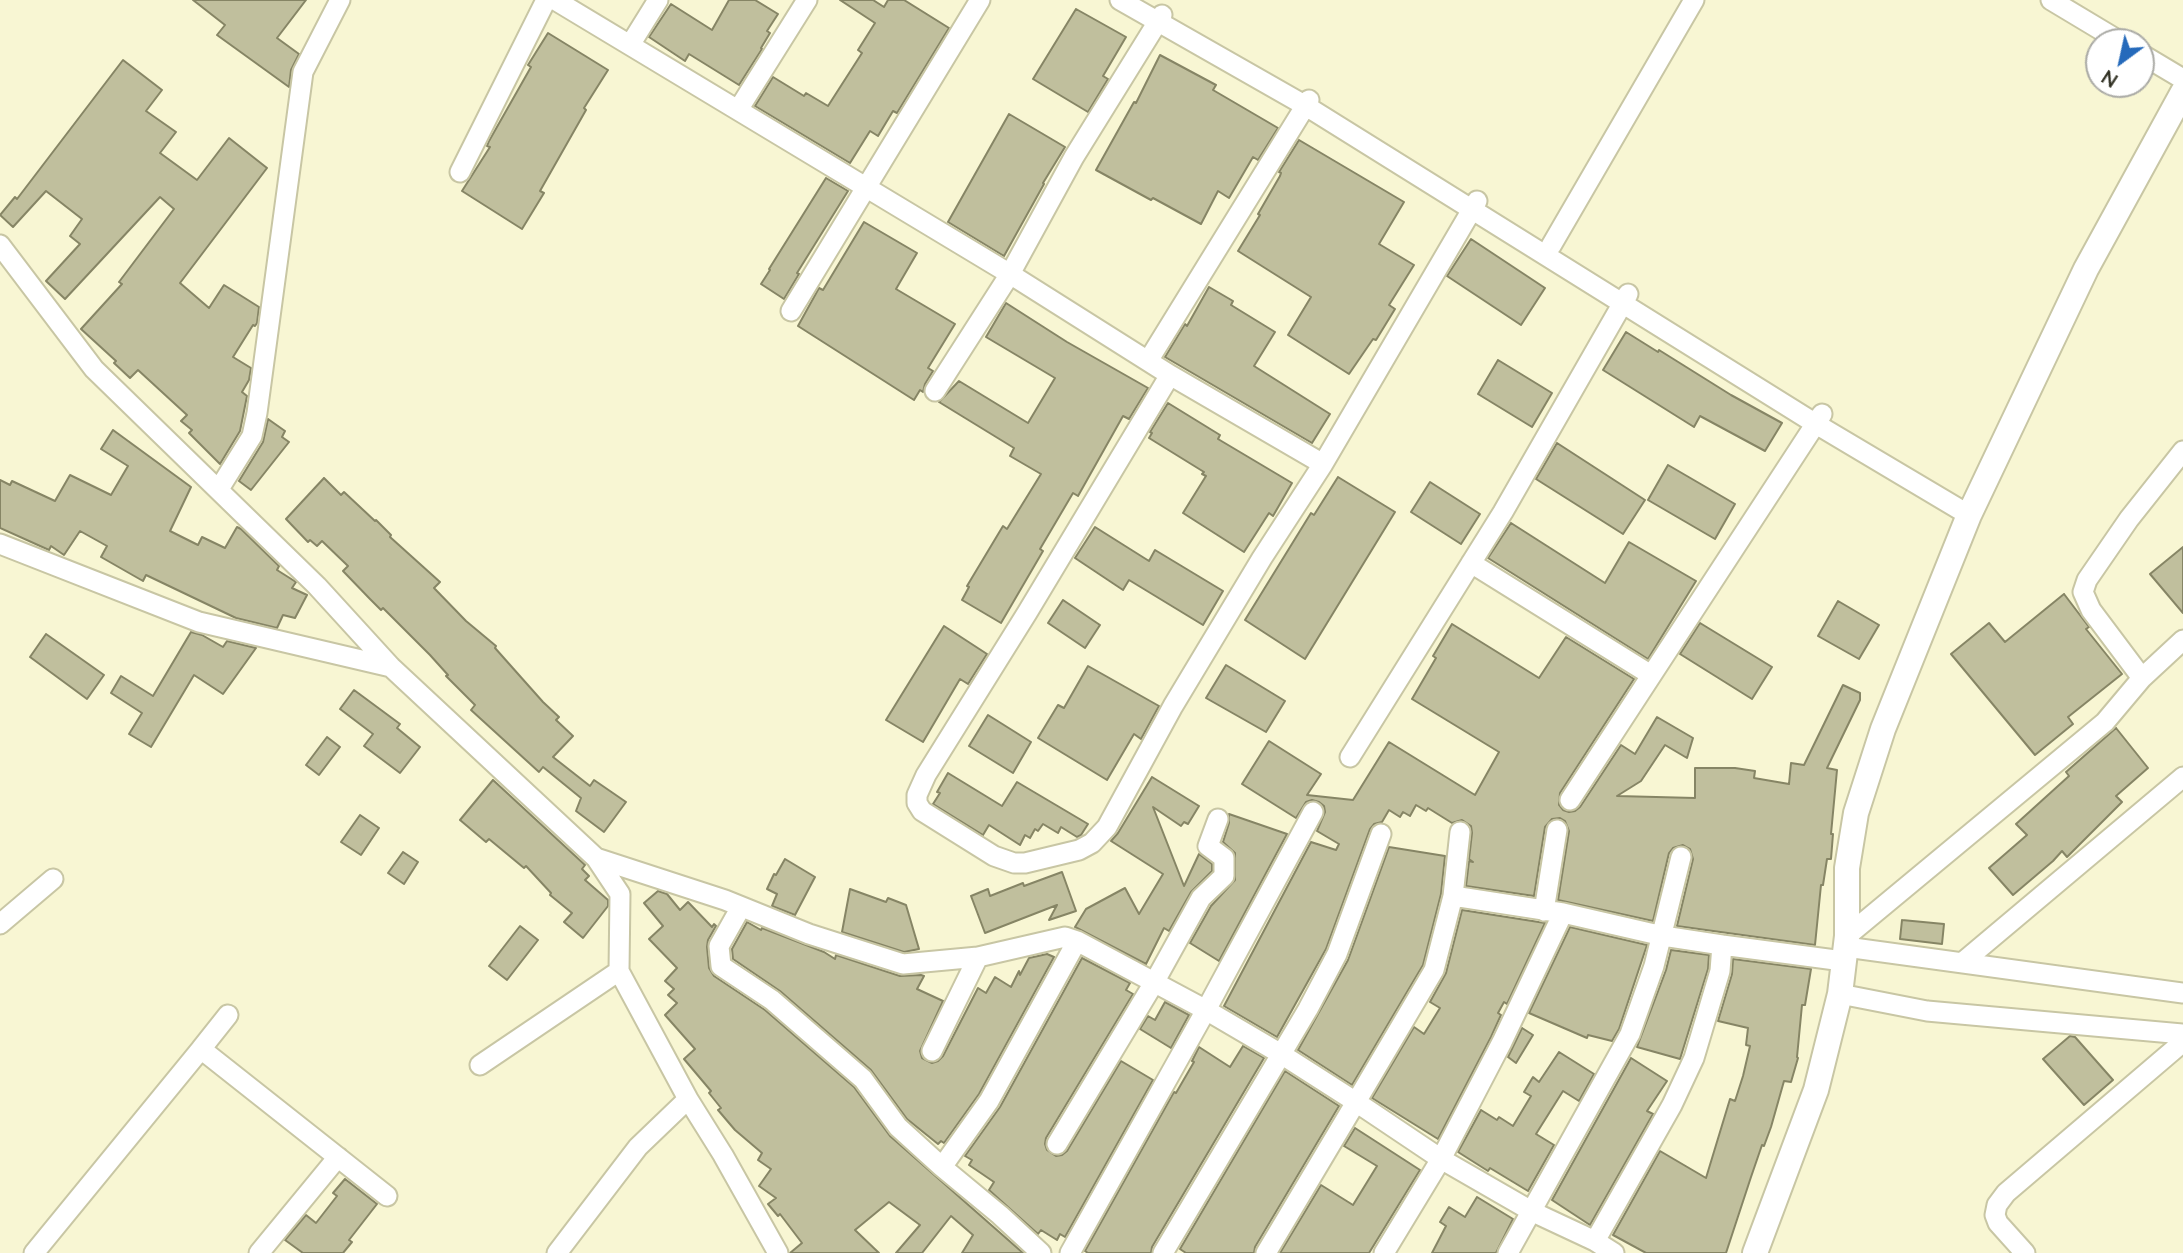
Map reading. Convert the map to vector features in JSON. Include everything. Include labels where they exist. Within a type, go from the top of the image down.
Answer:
[{"type":"street","points":[[219,489],[252,436],[303,72],[340,0]]},
{"type":"street","points":[[460,172],[546,0]]},
{"type":"street","points":[[555,0],[1010,274],[1170,375],[1324,464]]},
{"type":"street","points":[[630,45],[658,0]]},
{"type":"street","points":[[738,110],[807,0]]},
{"type":"street","points":[[791,311],[979,0]]},
{"type":"street","points":[[1120,0],[1159,19],[1307,103],[1819,419],[1969,515]]},
{"type":"street","points":[[1138,0],[1159,19]]},
{"type":"street","points":[[1551,246],[1694,0]]},
{"type":"street","points":[[2051,0],[2098,28]]},
{"type":"street","points":[[935,391],[1010,274],[1074,157],[1159,19]]},
{"type":"street","points":[[2155,62],[2183,79]]},
{"type":"street","points":[[1755,1253],[1816,1090],[1840,994],[1845,948],[1847,868],[1856,813],[1883,729],[1969,515],[2086,269],[2183,92]]},
{"type":"street","points":[[1148,361],[1307,103]]},
{"type":"street","points":[[1474,206],[1551,246],[1626,299]]},
{"type":"street","points":[[1170,375],[926,775],[917,795],[917,803],[922,811],[994,856],[1014,863],[1025,863],[1079,850],[1098,838],[1107,827],[1173,706],[1262,558],[1324,464],[1474,206]]},
{"type":"street","points":[[0,245],[93,369],[317,586],[391,667],[596,858],[620,894],[619,971],[688,1100],[723,1155],[778,1253]]},
{"type":"street","points":[[1350,757],[1471,563],[1626,299]]},
{"type":"street","points":[[1570,800],[1819,419]]},
{"type":"street","points":[[2142,678],[2091,610],[2083,592],[2087,580],[2129,519],[2183,451]]},
{"type":"street","points":[[0,544],[199,622],[391,667]]},
{"type":"street","points":[[1471,563],[1651,675]]},
{"type":"street","points":[[1845,948],[2105,722],[2142,678],[2183,640]]},
{"type":"street","points":[[1963,962],[2183,776]]},
{"type":"street","points":[[1070,1253],[1313,812]]},
{"type":"street","points":[[1057,1144],[1155,981],[1201,898],[1224,876],[1224,858],[1208,846],[1218,819]]},
{"type":"street","points":[[1384,1253],[1441,1159],[1502,1042],[1553,912],[1557,830]]},
{"type":"street","points":[[1266,1253],[1434,970],[1454,896],[1460,832]]},
{"type":"street","points":[[1163,1253],[1337,954],[1381,834]]},
{"type":"street","points":[[1508,1253],[1629,1034],[1663,936],[1681,857]]},
{"type":"street","points":[[596,858],[741,907],[809,934],[903,964],[978,957],[1065,937],[1077,941],[1155,981],[1281,1054],[1441,1159],[1533,1212],[1595,1241],[1614,1253]]},
{"type":"street","points":[[0,924],[53,879]]},
{"type":"street","points":[[1454,896],[1722,945],[1845,948],[2183,993]]},
{"type":"street","points":[[741,907],[719,946],[721,966],[772,1000],[863,1079],[898,1127],[1041,1253]]},
{"type":"street","points":[[942,1167],[989,1101],[1077,941]]},
{"type":"street","points":[[1595,1241],[1672,1105],[1694,1058],[1720,971],[1722,945]]},
{"type":"street","points":[[932,1051],[978,957]]},
{"type":"street","points":[[480,1065],[619,971]]},
{"type":"street","points":[[1840,994],[1927,1011],[2183,1034]]},
{"type":"street","points":[[34,1253],[228,1016]]},
{"type":"street","points":[[2025,1253],[1998,1223],[1995,1215],[1997,1205],[2006,1193],[2183,1042]]},
{"type":"street","points":[[201,1049],[387,1196]]},
{"type":"street","points":[[556,1253],[638,1147],[688,1100]]},
{"type":"street","points":[[260,1253],[338,1157]]},
{"type":"building","points":[[193,0],[306,0],[277,38],[299,54],[291,70],[289,87],[217,35],[225,25]]},
{"type":"building","points":[[729,0],[755,0],[778,14],[767,31],[770,33],[762,49],[739,85],[689,54],[685,61],[649,37],[671,4],[712,30]]},
{"type":"building","points":[[840,0],[873,0],[884,7],[888,0],[904,0],[949,28],[897,113],[893,111],[878,136],[870,131],[850,163],[755,106],[773,77],[804,96],[806,93],[828,106],[862,53],[858,50],[875,23]]},
{"type":"building","points":[[1076,9],[1126,37],[1103,76],[1108,79],[1088,112],[1033,79]]},
{"type":"building","points":[[548,33],[608,70],[584,108],[586,110],[540,191],[544,193],[522,229],[462,191],[490,147],[487,146],[489,141],[531,67],[528,65]]},
{"type":"building","points":[[1160,55],[1216,85],[1213,90],[1278,128],[1258,160],[1253,157],[1229,198],[1218,191],[1201,224],[1096,170],[1134,102],[1136,103]]},
{"type":"building","points":[[123,60],[162,90],[146,111],[176,132],[160,153],[197,180],[229,138],[267,168],[180,283],[209,308],[224,285],[259,307],[257,323],[253,325],[233,357],[251,368],[249,380],[242,392],[247,396],[240,431],[220,464],[189,433],[192,430],[181,421],[187,415],[138,370],[130,378],[114,363],[116,361],[81,329],[122,284],[119,282],[174,209],[160,197],[65,299],[46,281],[80,244],[70,236],[82,219],[46,191],[13,227],[0,215],[15,197],[17,199]]},
{"type":"building","points":[[1009,114],[1065,147],[1004,256],[948,222]]},
{"type":"building","points":[[1299,140],[1404,202],[1379,244],[1414,265],[1389,305],[1395,309],[1376,340],[1373,339],[1349,374],[1288,335],[1311,297],[1238,251],[1260,215],[1258,214],[1280,176],[1279,172]]},
{"type":"building","points":[[826,178],[848,191],[784,299],[761,284]]},
{"type":"building","points":[[864,222],[917,253],[896,289],[955,324],[928,368],[933,371],[923,392],[920,390],[914,400],[798,326],[819,288],[823,290]]},
{"type":"building","points":[[1471,239],[1545,288],[1521,325],[1447,276]]},
{"type":"building","points":[[1209,287],[1233,301],[1231,305],[1275,332],[1254,366],[1330,414],[1312,443],[1165,357],[1185,324],[1187,326]]},
{"type":"building","points":[[1006,303],[1067,342],[1148,388],[1129,419],[1123,416],[1078,496],[1073,493],[1001,623],[962,600],[969,587],[967,586],[1003,526],[1007,529],[1041,474],[1010,456],[1014,448],[939,402],[959,381],[1028,423],[1055,378],[986,337]]},
{"type":"building","points":[[1626,332],[1782,423],[1765,451],[1700,416],[1694,427],[1603,370]]},
{"type":"building","points":[[1498,360],[1552,393],[1532,427],[1478,394]]},
{"type":"building","points":[[1168,403],[1220,435],[1218,439],[1292,483],[1273,516],[1269,513],[1244,552],[1183,513],[1206,476],[1202,474],[1204,472],[1149,438]]},
{"type":"building","points":[[268,419],[285,431],[282,437],[289,442],[251,490],[239,481],[263,442]]},
{"type":"building","points":[[113,430],[191,487],[170,531],[198,545],[202,537],[225,548],[237,527],[241,529],[279,566],[277,570],[296,582],[292,588],[307,595],[295,618],[283,615],[277,628],[236,618],[146,575],[143,581],[101,557],[107,546],[80,531],[64,555],[51,546],[49,550],[0,528],[0,480],[10,485],[12,481],[55,501],[70,475],[111,495],[128,466],[101,449]]},
{"type":"building","points":[[1557,443],[1645,500],[1623,534],[1536,479]]},
{"type":"building","points":[[1668,465],[1735,504],[1715,539],[1648,500]]},
{"type":"building","points":[[1338,477],[1395,512],[1305,659],[1245,620],[1311,513],[1314,515]]},
{"type":"building","points":[[324,478],[341,495],[344,492],[376,520],[390,537],[440,582],[434,588],[466,621],[496,646],[559,717],[556,720],[573,736],[553,757],[590,786],[594,780],[626,802],[604,832],[576,811],[581,798],[543,767],[539,772],[471,710],[475,705],[446,676],[448,675],[430,655],[343,571],[348,566],[322,541],[317,546],[310,540],[308,542],[286,519]]},
{"type":"building","points":[[1430,482],[1480,514],[1461,544],[1411,512]]},
{"type":"building","points":[[1511,523],[1605,583],[1629,542],[1696,581],[1648,659],[1488,558]]},
{"type":"building","points":[[1095,527],[1149,561],[1155,550],[1223,591],[1203,625],[1129,580],[1123,590],[1075,558]]},
{"type":"building","points":[[2183,547],[2183,613],[2150,574]]},
{"type":"building","points":[[2064,594],[2089,627],[2086,629],[2122,674],[2068,717],[2073,724],[2035,755],[1951,654],[1989,623],[2005,642]]},
{"type":"building","points":[[1063,600],[1100,625],[1085,648],[1048,623]]},
{"type":"building","points":[[1838,601],[1879,625],[1859,659],[1818,636]]},
{"type":"building","points":[[1700,623],[1772,667],[1752,699],[1680,654]]},
{"type":"building","points":[[1452,624],[1539,678],[1566,637],[1634,679],[1560,793],[1559,805],[1569,812],[1580,807],[1621,745],[1635,754],[1657,717],[1693,738],[1687,758],[1665,745],[1641,781],[1617,796],[1695,798],[1695,768],[1755,771],[1754,778],[1789,784],[1791,763],[1804,765],[1843,685],[1860,693],[1860,700],[1827,768],[1837,770],[1833,834],[1831,859],[1827,859],[1821,885],[1815,945],[1677,926],[1693,859],[1690,849],[1683,845],[1673,848],[1669,853],[1653,921],[1558,900],[1569,831],[1565,821],[1560,818],[1552,819],[1545,827],[1534,896],[1466,886],[1469,861],[1473,862],[1469,859],[1471,826],[1462,820],[1452,823],[1428,808],[1426,811],[1416,805],[1410,816],[1403,812],[1400,817],[1389,810],[1382,822],[1374,824],[1370,829],[1326,949],[1277,1037],[1224,1006],[1311,842],[1336,850],[1339,844],[1317,831],[1325,812],[1324,806],[1319,802],[1306,802],[1296,818],[1242,784],[1269,741],[1321,774],[1307,795],[1353,800],[1389,742],[1475,795],[1499,752],[1412,699]]},
{"type":"building","points":[[944,626],[987,654],[968,684],[960,679],[923,742],[886,720]]},
{"type":"building","points":[[191,632],[223,647],[227,641],[256,648],[223,694],[194,675],[151,747],[129,734],[142,713],[111,693],[121,676],[153,696]]},
{"type":"building","points":[[46,634],[104,675],[87,699],[30,657]]},
{"type":"building","points":[[1226,665],[1285,701],[1266,732],[1206,698]]},
{"type":"building","points":[[1088,666],[1159,706],[1141,739],[1134,734],[1107,780],[1038,738],[1058,705],[1064,708]]},
{"type":"building","points":[[354,690],[400,724],[397,728],[420,747],[400,773],[364,746],[373,734],[340,709]]},
{"type":"building","points":[[988,715],[1031,742],[1013,773],[969,746]]},
{"type":"building","points":[[2116,728],[2148,768],[2116,796],[2122,802],[2067,857],[2062,851],[2013,895],[1989,868],[2027,835],[2016,824],[2069,776],[2066,772]]},
{"type":"building","points":[[327,737],[340,747],[319,775],[306,765]]},
{"type":"building","points":[[948,773],[1002,806],[1017,782],[1088,824],[1077,837],[1061,827],[1058,833],[1043,824],[1038,831],[1035,829],[1030,838],[1025,835],[1020,845],[989,825],[983,835],[933,804]]},
{"type":"building","points":[[1152,777],[1199,806],[1188,824],[1184,822],[1181,826],[1153,807],[1184,886],[1199,854],[1212,864],[1212,871],[1191,892],[1169,931],[1164,928],[1146,964],[1075,927],[1086,909],[1125,888],[1139,914],[1163,874],[1111,841]]},
{"type":"building","points":[[493,780],[585,865],[582,869],[589,876],[585,880],[608,900],[608,906],[583,938],[564,922],[572,913],[550,895],[526,866],[524,868],[489,839],[486,842],[460,820]]},
{"type":"building","points":[[1229,814],[1287,834],[1219,961],[1190,943],[1211,906],[1235,880],[1235,853],[1223,842]]},
{"type":"building","points":[[360,815],[379,828],[361,855],[341,842]]},
{"type":"building","points":[[1389,847],[1445,856],[1441,894],[1423,965],[1352,1085],[1298,1050],[1348,960]]},
{"type":"building","points":[[403,852],[418,862],[404,884],[388,873]]},
{"type":"building","points":[[785,859],[815,877],[795,915],[772,906],[777,894],[767,889]]},
{"type":"building","points":[[1062,872],[1076,911],[1049,920],[1057,905],[985,933],[971,896],[988,889],[990,896]]},
{"type":"building","points":[[850,889],[886,902],[888,898],[906,905],[919,949],[904,952],[842,932]]},
{"type":"building","points":[[658,891],[667,894],[680,910],[688,902],[712,927],[714,924],[716,926],[707,947],[709,968],[714,976],[765,1010],[854,1087],[890,1136],[1023,1253],[962,1253],[973,1235],[951,1216],[922,1253],[896,1253],[920,1225],[889,1202],[855,1230],[879,1253],[790,1253],[802,1243],[780,1214],[778,1216],[768,1204],[776,1198],[759,1186],[771,1169],[758,1160],[762,1153],[735,1130],[718,1110],[721,1108],[709,1093],[711,1091],[684,1059],[695,1049],[665,1015],[677,1003],[668,995],[674,989],[665,981],[677,968],[649,939],[663,926],[644,903]]},
{"type":"building","points":[[1462,910],[1545,923],[1507,1004],[1504,1002],[1498,1013],[1501,1015],[1491,1037],[1438,1139],[1372,1098],[1414,1027],[1424,1034],[1440,1008],[1430,1002],[1446,973]]},
{"type":"building","points":[[1902,920],[1944,924],[1942,944],[1900,939]]},
{"type":"building","points":[[747,922],[761,930],[762,928],[824,952],[835,959],[836,955],[900,976],[924,976],[917,989],[943,1001],[920,1051],[922,1058],[932,1063],[943,1056],[978,988],[986,993],[995,977],[1011,987],[1029,958],[1047,954],[1054,957],[979,1094],[944,1143],[941,1141],[938,1144],[907,1119],[871,1070],[780,991],[733,959],[732,949]]},
{"type":"building","points":[[520,926],[538,940],[507,980],[489,966]]},
{"type":"building","points":[[1570,927],[1647,945],[1619,1029],[1612,1041],[1588,1035],[1587,1038],[1529,1013]]},
{"type":"building","points":[[1671,950],[1709,955],[1708,969],[1680,1059],[1637,1047]]},
{"type":"building","points":[[1082,958],[1130,983],[1126,990],[1133,994],[1046,1138],[1047,1150],[1056,1156],[1067,1151],[1121,1061],[1153,1080],[1065,1237],[1060,1234],[1057,1240],[1041,1230],[1038,1234],[989,1190],[994,1182],[969,1165],[972,1160],[965,1156],[1000,1107]]},
{"type":"building","points":[[1733,959],[1811,969],[1805,1005],[1802,1005],[1798,1058],[1791,1082],[1784,1081],[1771,1127],[1764,1146],[1762,1145],[1726,1253],[1646,1253],[1613,1235],[1660,1151],[1706,1178],[1730,1099],[1735,1101],[1743,1076],[1750,1046],[1746,1045],[1748,1028],[1718,1021],[1732,974]]},
{"type":"building","points":[[1165,1002],[1189,1015],[1171,1048],[1140,1029],[1148,1016],[1155,1020]]},
{"type":"building","points":[[1522,1028],[1533,1035],[1516,1063],[1508,1057]]},
{"type":"building","points":[[2070,1036],[2075,1037],[2113,1080],[2084,1105],[2043,1059]]},
{"type":"building","points":[[1243,1046],[1264,1058],[1152,1247],[1151,1253],[1085,1251],[1174,1092],[1176,1093],[1194,1062],[1192,1061],[1199,1047],[1230,1067]]},
{"type":"building","points":[[1559,1052],[1594,1074],[1579,1101],[1563,1091],[1536,1134],[1554,1145],[1528,1191],[1458,1152],[1481,1110],[1513,1126],[1531,1096],[1524,1092],[1533,1077],[1539,1082]]},
{"type":"building","points":[[1631,1058],[1667,1081],[1647,1111],[1653,1114],[1590,1225],[1552,1200]]},
{"type":"building","points":[[1285,1071],[1339,1106],[1255,1247],[1254,1253],[1186,1253],[1180,1249]]},
{"type":"building","points":[[1355,1128],[1420,1170],[1369,1253],[1280,1253],[1321,1185],[1353,1205],[1377,1166],[1344,1146]]},
{"type":"building","points":[[345,1179],[377,1204],[349,1240],[352,1242],[343,1253],[303,1253],[285,1240],[306,1215],[316,1223],[337,1196],[333,1193]]},
{"type":"building","points":[[1477,1197],[1513,1219],[1496,1253],[1432,1253],[1446,1226],[1440,1222],[1449,1207],[1465,1217]]}]
